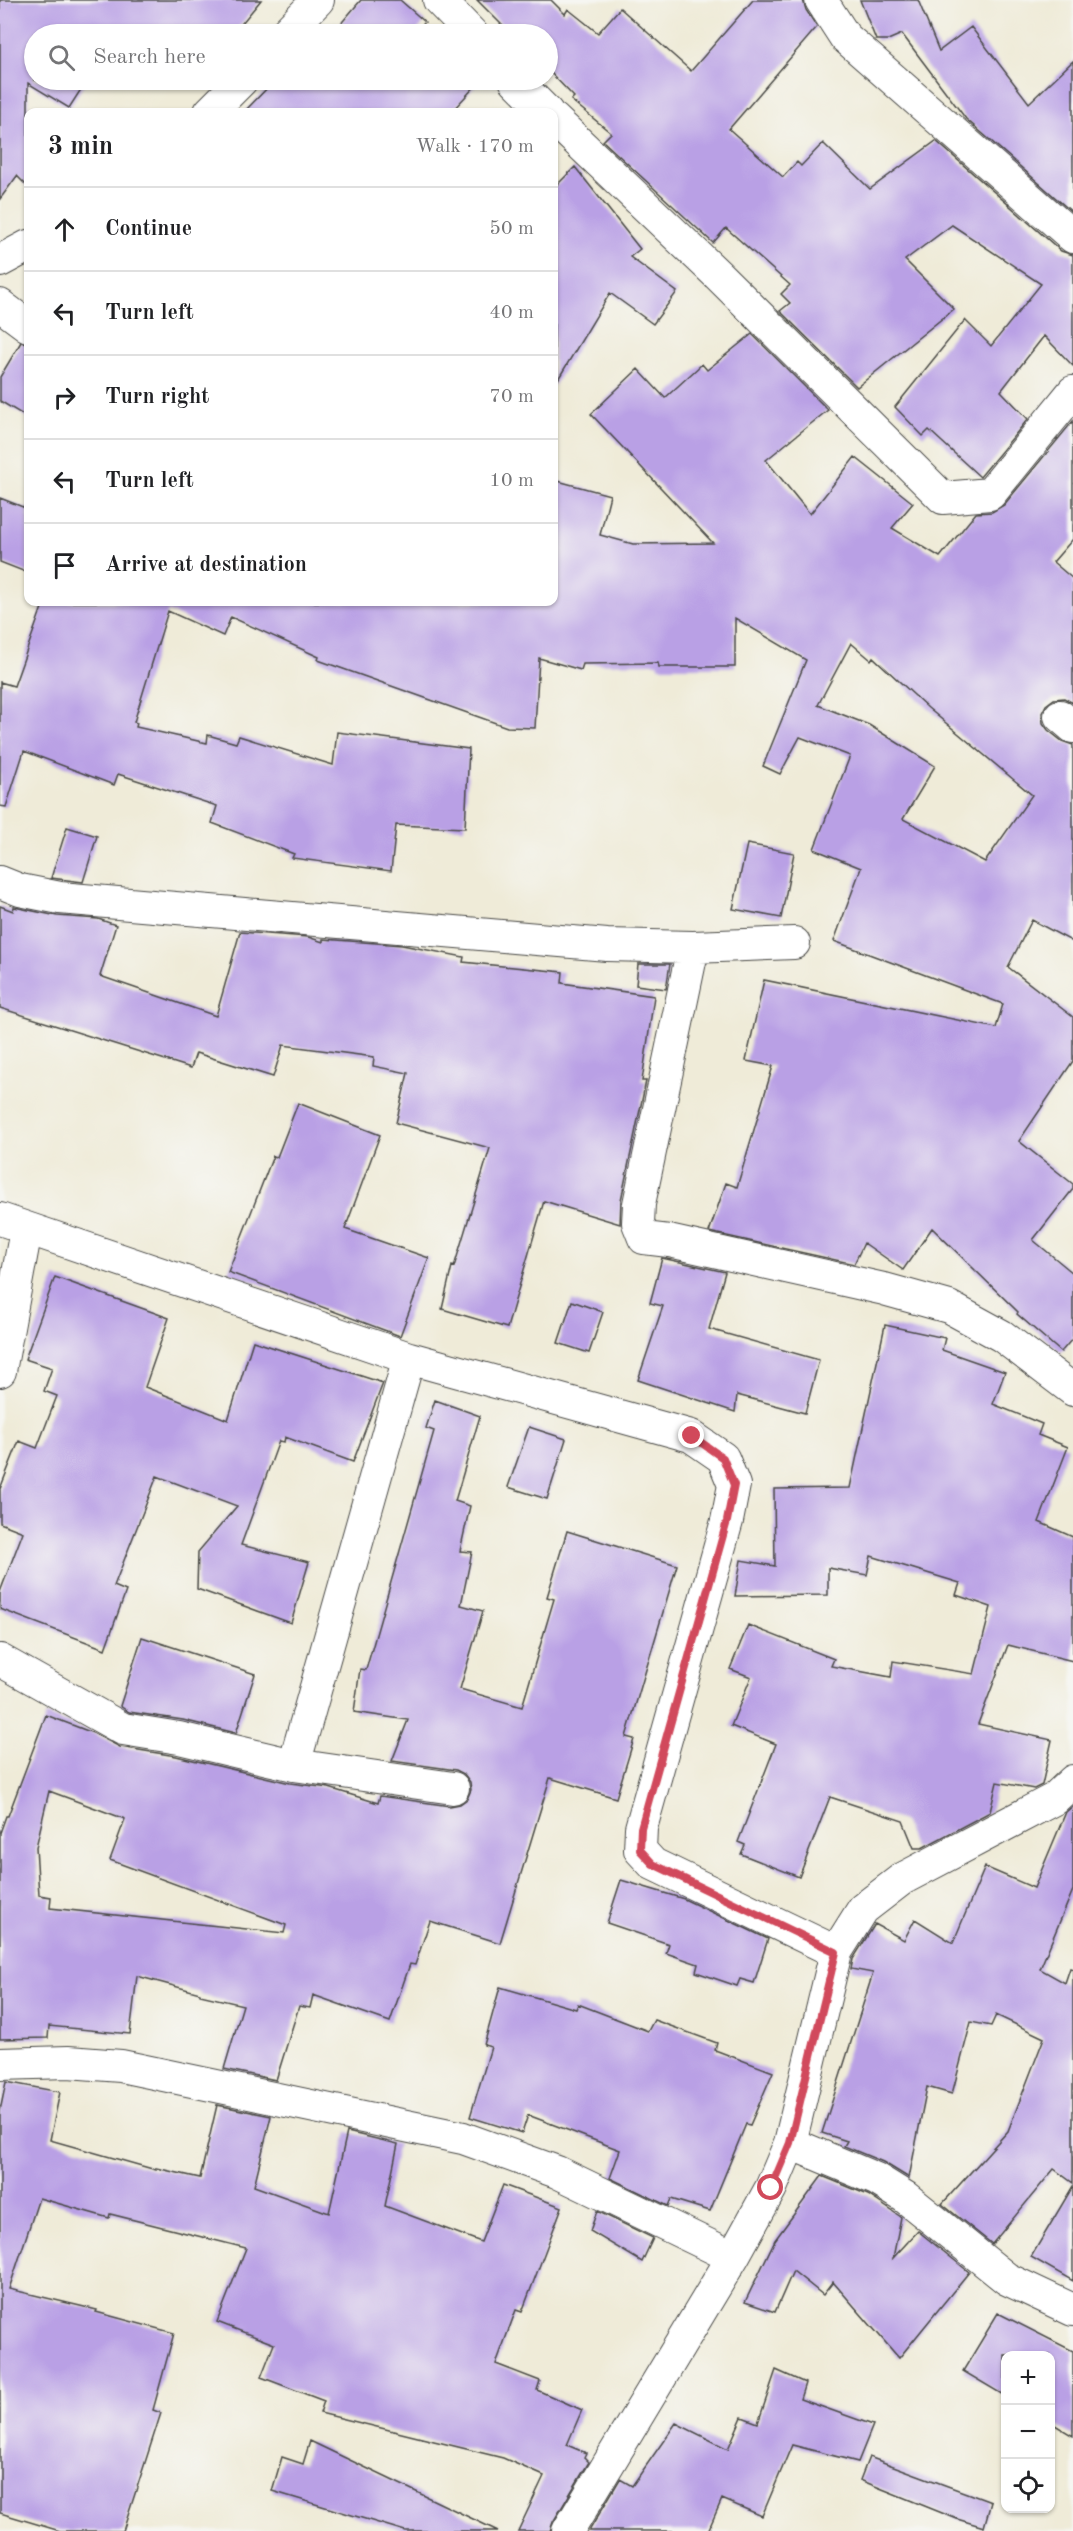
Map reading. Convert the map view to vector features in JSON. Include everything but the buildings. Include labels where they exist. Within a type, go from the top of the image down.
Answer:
[{"type":"street","points":[[295,24],[318,0]]},
{"type":"street","points":[[439,0],[462,24]]},
{"type":"street","points":[[820,0],[845,38],[1073,237]]},
{"type":"street","points":[[214,108],[232,90]]},
{"type":"street","points":[[525,90],[543,108]]},
{"type":"street","points":[[558,123],[718,275],[943,498],[990,494],[1073,392]]},
{"type":"street","points":[[0,261],[24,248]]},
{"type":"street","points":[[0,305],[24,323]]},
{"type":"street","points":[[0,882],[20,890],[60,898],[607,945],[693,947],[794,943]]},
{"type":"street","points":[[693,947],[639,1204],[638,1223],[644,1238],[669,1241],[793,1269],[949,1307],[1002,1336],[1073,1390]]},
{"type":"street","points":[[0,1371],[13,1224],[409,1358],[692,1436],[723,1458],[734,1485],[727,1521],[641,1828],[640,1850],[653,1864],[836,1952]]},
{"type":"street","points":[[294,1765],[409,1358]]},
{"type":"street","points":[[0,1660],[123,1729],[179,1738],[294,1765],[453,1788]]},
{"type":"street","points":[[568,2531],[732,2258],[771,2188],[790,2143],[836,1952],[862,1909],[902,1879],[1054,1799],[1073,1781]]},
{"type":"street","points":[[0,2064],[68,2062],[122,2066],[463,2138],[556,2172],[732,2258]]},
{"type":"street","points":[[790,2143],[876,2179],[905,2197],[1007,2279],[1073,2310]]},
{"type":"route","points":[[692,1436],[723,1458],[734,1485],[727,1521],[641,1828],[640,1850],[653,1864],[836,1952],[790,2143],[771,2188]]}]
